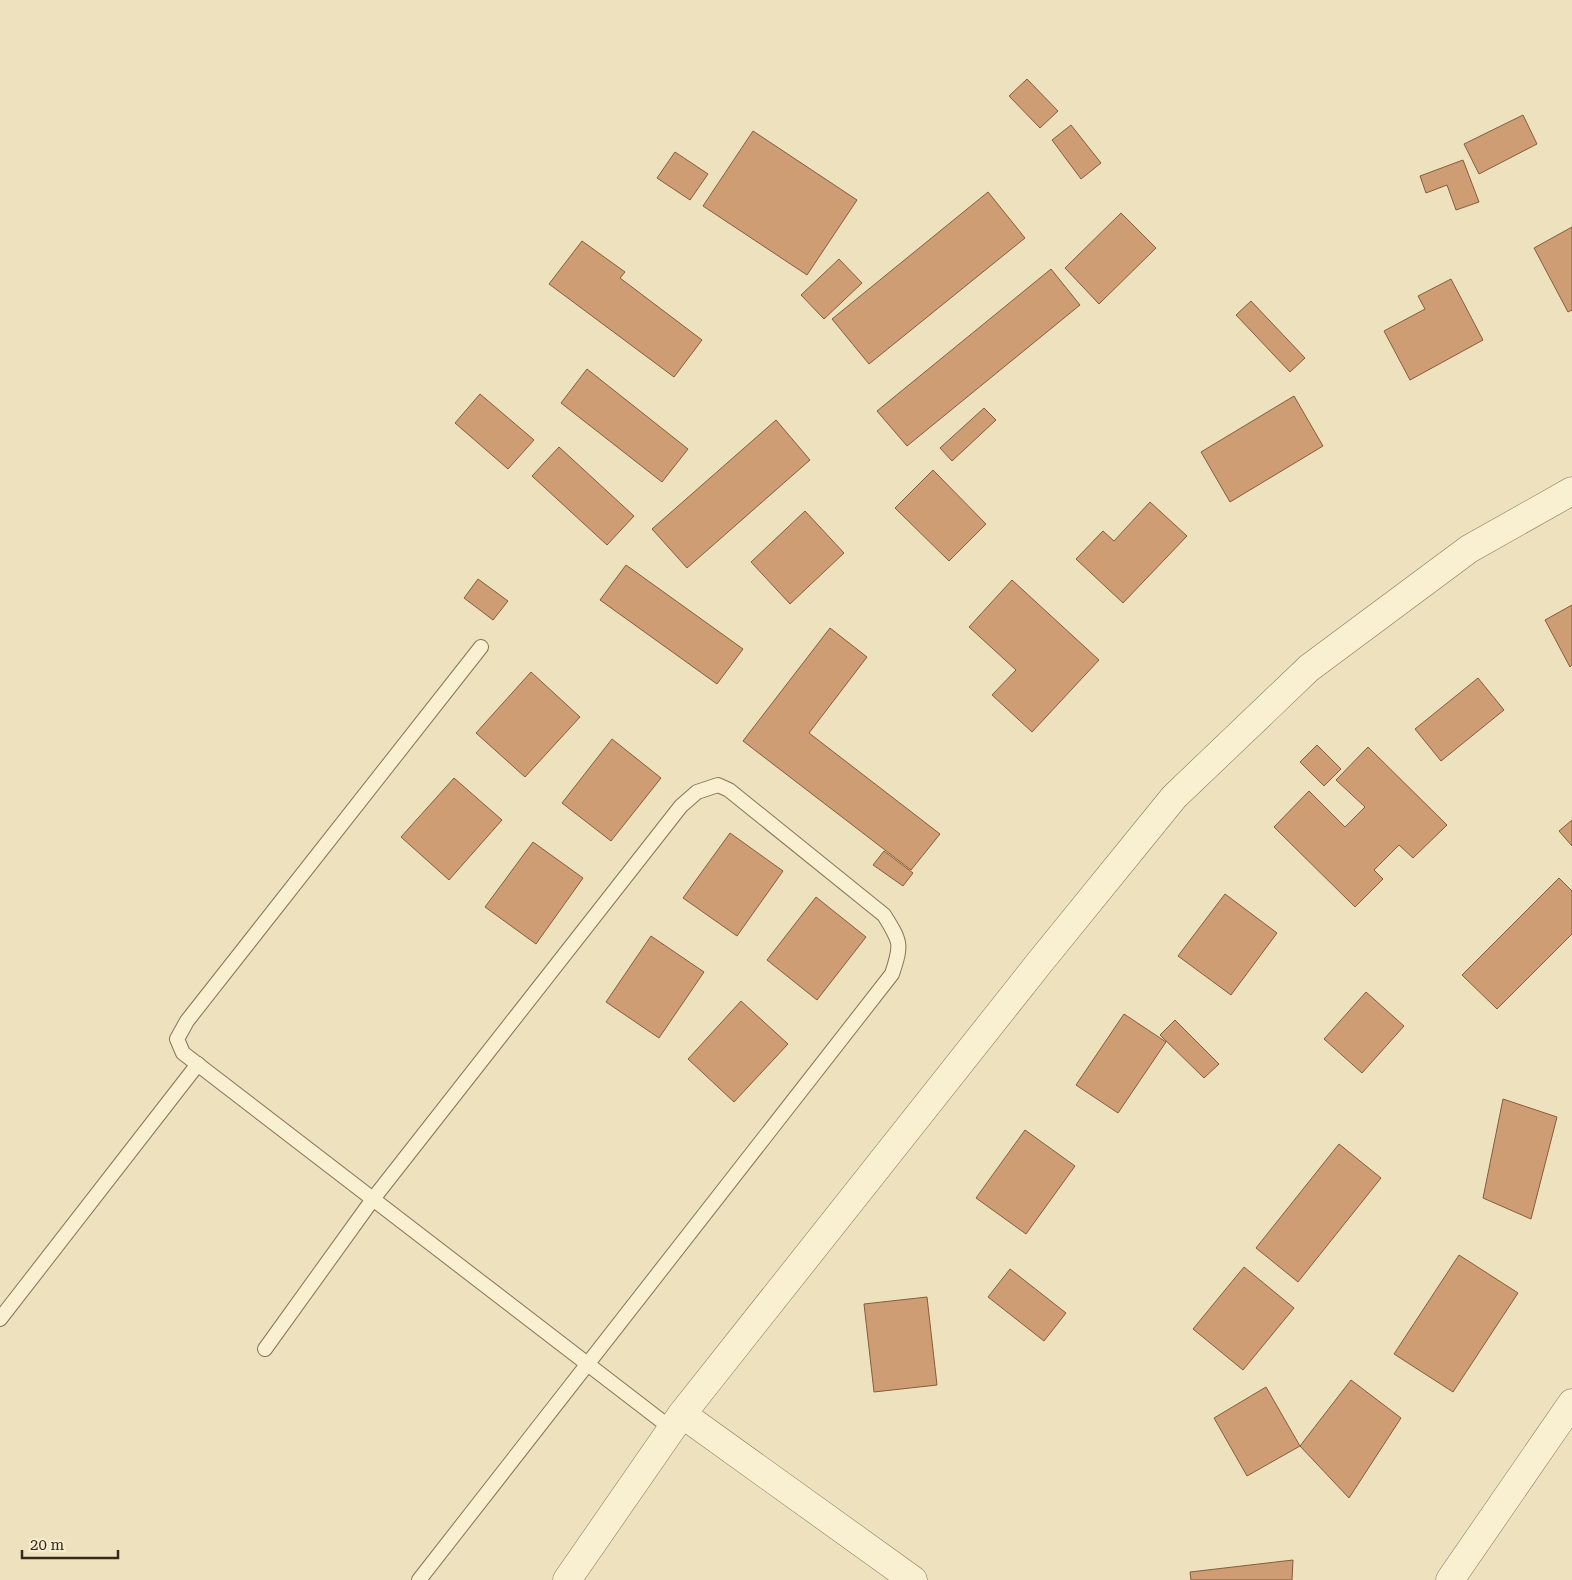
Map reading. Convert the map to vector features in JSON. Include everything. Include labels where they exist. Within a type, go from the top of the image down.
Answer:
[{"type":"street","points":[[567,1580],[677,1422],[1040,962],[1174,797],[1309,668],[1468,549],[1572,491]]},
{"type":"street","points":[[1450,1580],[1572,1403]]},
{"type":"street","points":[[677,1422],[913,1580]]},
{"type":"lane","points":[[481,647],[187,1022],[177,1039],[183,1052],[198,1064],[587,1364],[677,1422]]},
{"type":"lane","points":[[265,1349],[373,1199],[681,806],[697,792],[718,785],[729,790],[884,915],[900,944],[892,974],[419,1580]]},
{"type":"lane","points":[[0,1319],[198,1064]]},
{"type":"building","points":[[1027,79],[1058,111],[1040,128],[1009,96]]},
{"type":"building","points":[[1523,115],[1537,144],[1479,174],[1464,144]]},
{"type":"building","points":[[1071,125],[1101,163],[1081,179],[1052,140]]},
{"type":"building","points":[[753,131],[857,200],[807,275],[703,206]]},
{"type":"building","points":[[675,152],[708,174],[690,200],[657,178]]},
{"type":"building","points":[[1463,160],[1479,202],[1456,210],[1447,185],[1426,193],[1420,176]]},
{"type":"building","points":[[988,192],[1025,238],[869,364],[832,319]]},
{"type":"building","points":[[1121,213],[1156,248],[1099,304],[1065,268]]},
{"type":"building","points":[[1572,227],[1572,310],[1568,312],[1534,248]]},
{"type":"building","points":[[582,241],[625,272],[620,278],[702,340],[674,377],[549,284]]},
{"type":"building","points":[[839,259],[862,283],[824,319],[801,295]]},
{"type":"building","points":[[1051,269],[1080,305],[907,446],[877,411]]},
{"type":"building","points":[[1451,279],[1483,340],[1410,380],[1384,331],[1425,309],[1418,296]]},
{"type":"building","points":[[1251,301],[1305,358],[1290,372],[1236,315]]},
{"type":"building","points":[[587,369],[688,449],[662,482],[561,403]]},
{"type":"building","points":[[480,394],[534,440],[508,469],[455,423]]},
{"type":"building","points":[[1294,396],[1323,446],[1230,502],[1201,452]]},
{"type":"building","points":[[984,408],[996,420],[952,461],[940,448]]},
{"type":"building","points":[[776,420],[810,460],[687,568],[652,529]]},
{"type":"building","points":[[559,447],[634,516],[607,545],[532,476]]},
{"type":"building","points":[[933,470],[986,524],[949,561],[895,508]]},
{"type":"building","points":[[1150,502],[1187,536],[1123,603],[1076,559],[1103,531],[1114,541]]},
{"type":"building","points":[[805,511],[844,553],[790,604],[751,562]]},
{"type":"building","points":[[626,565],[743,649],[717,684],[600,600]]},
{"type":"building","points":[[478,579],[508,601],[493,620],[464,598]]},
{"type":"building","points":[[1012,580],[1099,660],[1032,732],[992,695],[1016,670],[969,627]]},
{"type":"building","points":[[1572,605],[1572,665],[1570,667],[1545,620]]},
{"type":"building","points":[[830,628],[867,657],[809,733],[940,834],[911,870],[743,741]]},
{"type":"building","points":[[531,672],[580,717],[525,777],[476,733]]},
{"type":"building","points":[[1478,678],[1504,710],[1441,761],[1415,729]]},
{"type":"building","points":[[612,739],[661,778],[611,841],[562,803]]},
{"type":"building","points":[[1317,745],[1341,769],[1324,786],[1300,762]]},
{"type":"building","points":[[1368,747],[1447,825],[1413,858],[1399,845],[1374,870],[1383,879],[1355,907],[1274,827],[1309,791],[1345,827],[1365,807],[1336,780]]},
{"type":"building","points":[[454,778],[502,820],[449,880],[401,837]]},
{"type":"building","points":[[1572,820],[1572,846],[1559,831]]},
{"type":"building","points":[[730,833],[783,871],[737,936],[683,898]]},
{"type":"building","points":[[533,842],[583,878],[536,944],[485,907]]},
{"type":"building","points":[[884,851],[913,873],[903,886],[873,865]]},
{"type":"building","points":[[1559,878],[1572,891],[1572,934],[1497,1009],[1462,975]]},
{"type":"building","points":[[1225,894],[1277,933],[1231,995],[1178,956]]},
{"type":"building","points":[[816,897],[866,937],[817,1000],[767,960]]},
{"type":"building","points":[[651,936],[704,972],[659,1038],[606,1002]]},
{"type":"building","points":[[1366,992],[1404,1026],[1362,1073],[1324,1039]]},
{"type":"building","points":[[741,1001],[788,1044],[734,1102],[688,1059]]},
{"type":"building","points":[[1124,1014],[1166,1042],[1118,1113],[1076,1085]]},
{"type":"building","points":[[1175,1020],[1219,1064],[1204,1078],[1160,1035]]},
{"type":"building","points":[[1503,1099],[1557,1117],[1531,1219],[1483,1198]]},
{"type":"building","points":[[1025,1130],[1075,1166],[1026,1234],[976,1198]]},
{"type":"building","points":[[1339,1144],[1381,1178],[1298,1282],[1256,1248]]},
{"type":"building","points":[[1459,1255],[1518,1293],[1453,1392],[1394,1354]]},
{"type":"building","points":[[1244,1267],[1294,1308],[1243,1370],[1193,1329]]},
{"type":"building","points":[[1010,1269],[1066,1313],[1044,1341],[988,1297]]},
{"type":"building","points":[[927,1297],[937,1385],[874,1392],[864,1304]]},
{"type":"building","points":[[1351,1380],[1401,1418],[1349,1498],[1300,1446]]},
{"type":"building","points":[[1266,1387],[1300,1446],[1247,1476],[1214,1418]]},
{"type":"building","points":[[1293,1560],[1292,1580],[1191,1580],[1190,1572]]}]
